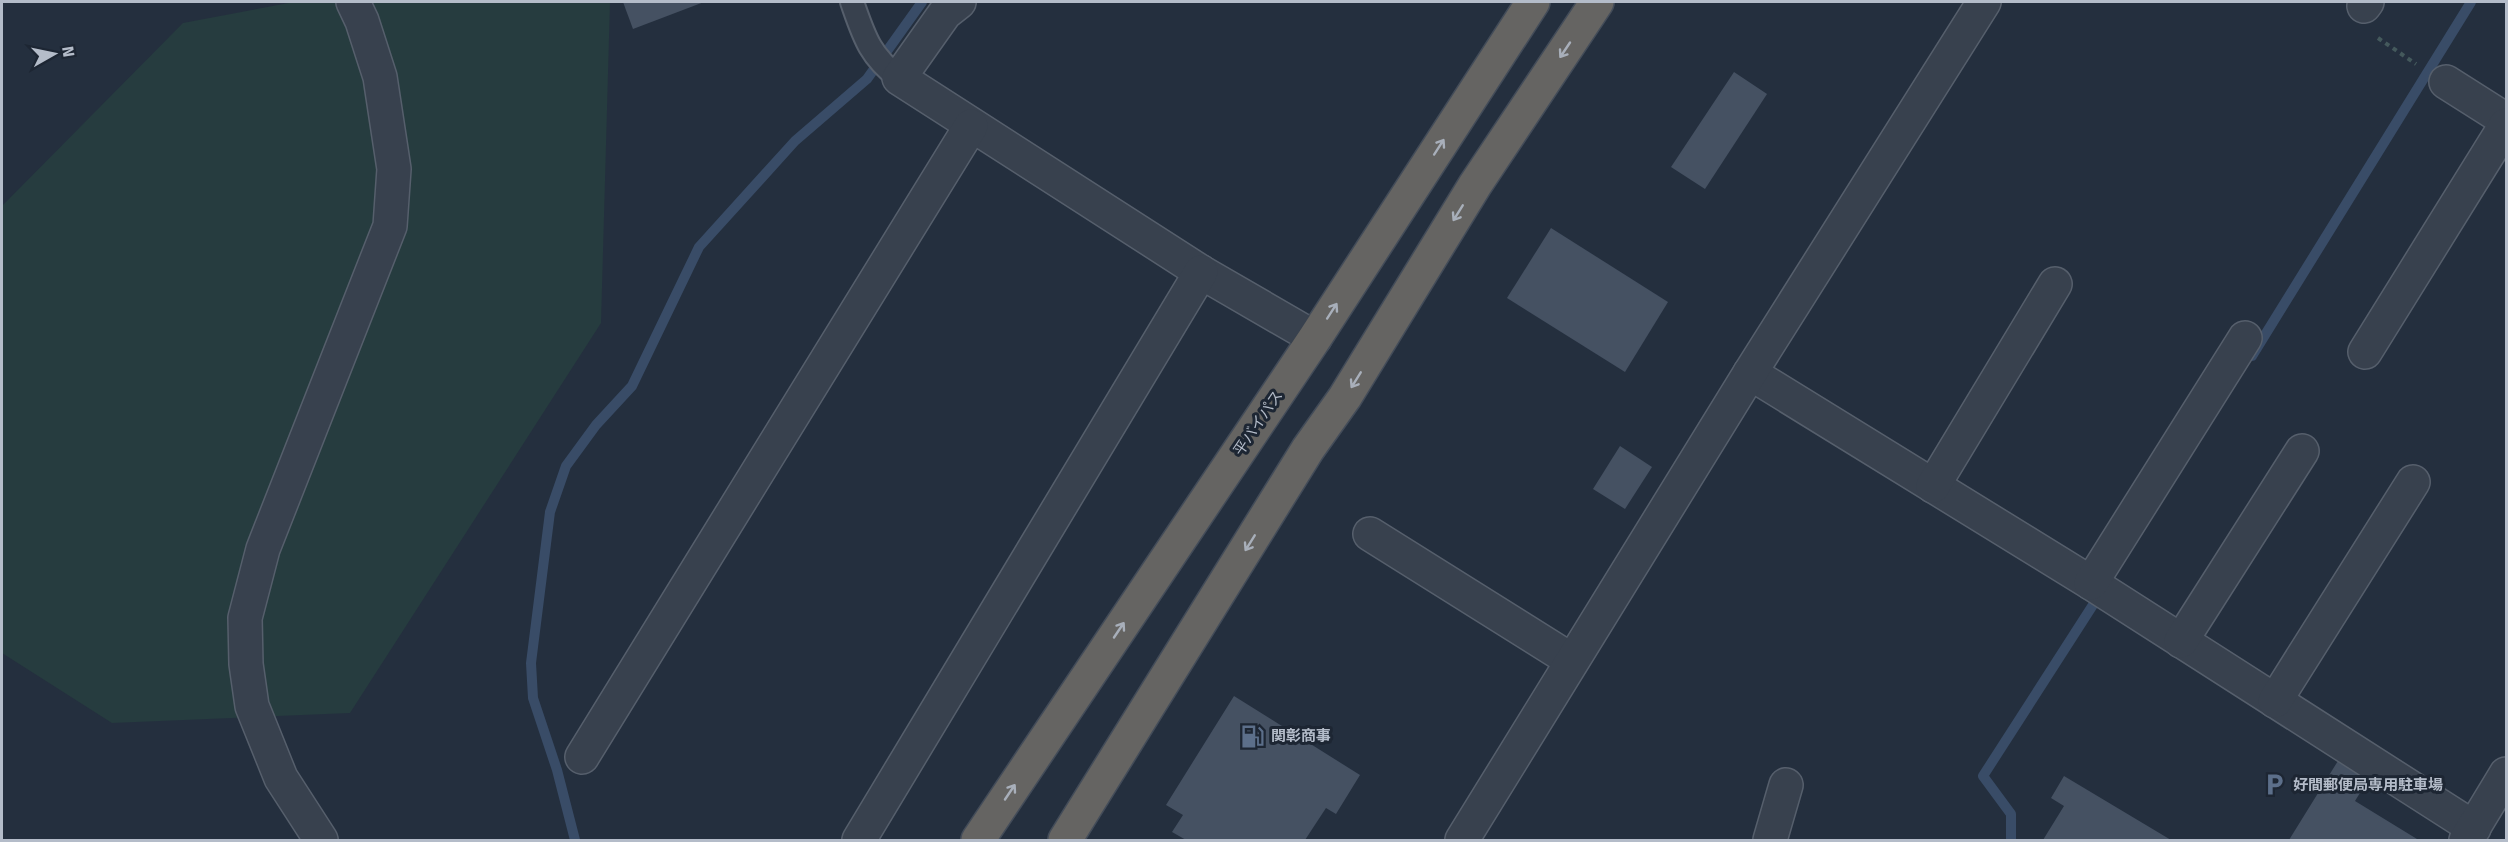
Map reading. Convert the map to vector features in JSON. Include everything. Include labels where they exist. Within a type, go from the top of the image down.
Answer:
[{"type":"highway","name":"平バイパス","points":[[978,840],[1315,338],[1533,2]]},
{"type":"highway","points":[[1065,840],[1308,449],[1345,397],[1475,186],[1597,2]]},
{"type":"street","points":[[321,840],[281,778],[252,706],[246,664],[245,618],[264,549],[390,226],[394,169],[380,77],[362,21],[353,2]]},
{"type":"street","points":[[959,2],[945,13],[893,74],[1201,272],[1315,338]]},
{"type":"street","points":[[1462,840],[1571,660],[1984,2]]},
{"type":"street","points":[[2446,82],[2506,120]]},
{"type":"street","points":[[2365,352],[2506,125]]},
{"type":"street","points":[[582,757],[971,126]]},
{"type":"street","points":[[859,840],[1201,272]]},
{"type":"street","points":[[1933,486],[2055,284]]},
{"type":"street","points":[[2100,589],[2245,338]]},
{"type":"street","points":[[1750,373],[2275,700],[2470,834],[2506,774]]},
{"type":"street","points":[[2181,640],[2302,451]]},
{"type":"street","points":[[2275,700],[2413,482]]},
{"type":"street","points":[[1370,534],[1571,660]]},
{"type":"street","points":[[1770,840],[1786,785]]},
{"type":"lane","points":[[852,2],[867,45],[893,74]]},
{"type":"green space","points":[[294,2],[610,2],[601,323],[350,713],[112,723],[2,653],[2,206],[183,23]]},
{"type":"building","points":[[623,2],[704,2],[633,29]]},
{"type":"building","points":[[1734,72],[1767,94],[1705,189],[1671,167]]},
{"type":"building","points":[[1551,228],[1668,302],[1625,372],[1507,298]]},
{"type":"building","points":[[1620,446],[1652,467],[1625,509],[1593,489]]},
{"type":"building","name":"関彰商事","points":[[1234,696],[1360,775],[1336,814],[1326,808],[1305,840],[1186,840],[1172,832],[1183,815],[1166,805]]},
{"type":"building","points":[[2341,756],[2371,775],[2355,801],[2416,840],[2289,840]]},
{"type":"building","points":[[2064,776],[2171,840],[2043,840],[2064,806],[2051,798]]},
{"type":"waterway","points":[[575,840],[557,770],[533,698],[531,663],[550,512],[566,466],[596,425],[632,386],[699,247],[795,141],[867,79],[922,2]]},
{"type":"waterway","points":[[2252,356],[2471,2]]},
{"type":"waterway","points":[[2011,840],[2011,814],[1983,776],[2100,594]]},
{"type":"place","name":"関彰商事","points":[[1253,736]]},
{"type":"place","name":"好間郵便局専用駐車場","points":[[2275,785]]}]
